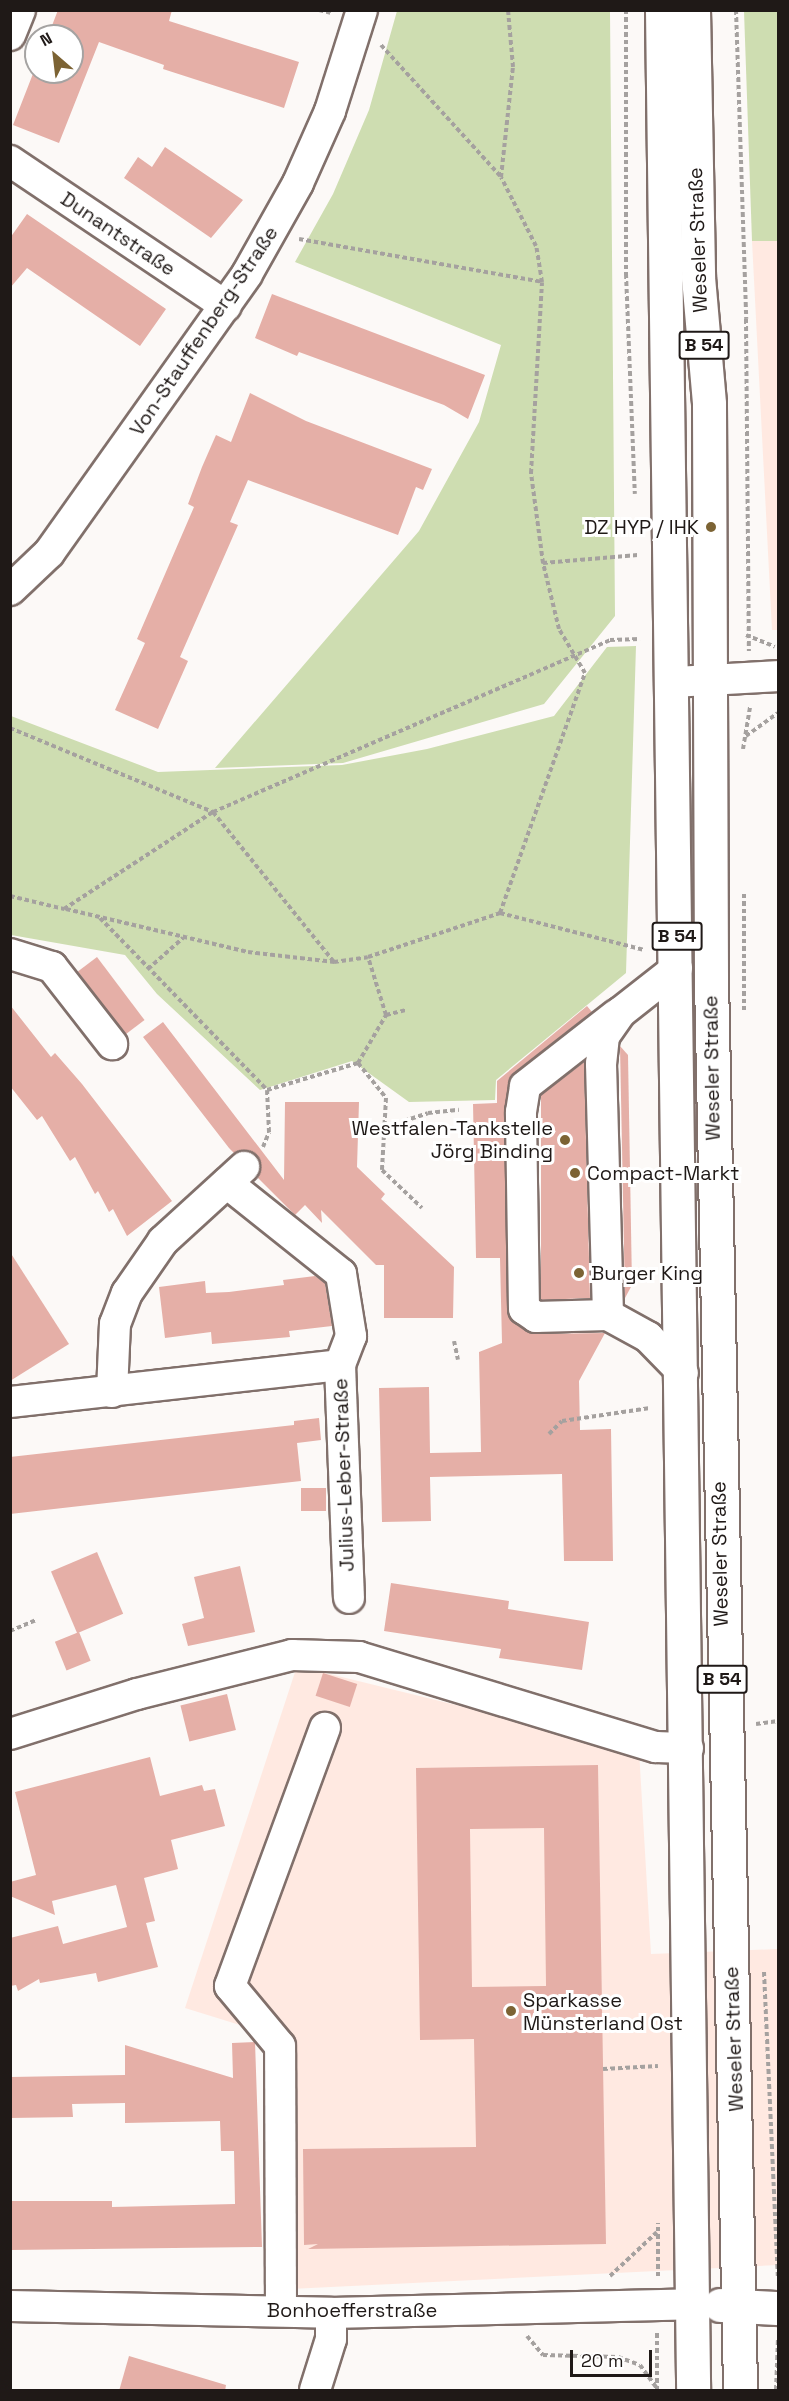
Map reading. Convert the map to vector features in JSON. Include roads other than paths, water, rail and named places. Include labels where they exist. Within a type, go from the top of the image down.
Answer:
[{"type":"main road","name":"Weseler Straße","points":[[662,10],[674,682],[688,1748],[693,2391]]},
{"type":"main road","name":"Weseler Straße","points":[[693,10],[698,277],[709,404],[712,679],[711,979],[722,1683],[740,2305],[740,2391]]},
{"type":"main road","points":[[693,2304],[778,2308]]},
{"type":"street","points":[[10,35],[20,10]]},
{"type":"street","name":"Von-Stauffenberg-Straße","points":[[11,588],[49,554],[226,306],[272,234],[330,111],[361,16]]},
{"type":"street","name":"Dunantstraße","points":[[10,161],[226,306]]},
{"type":"street","points":[[674,682],[764,677]]},
{"type":"street","points":[[10,954],[52,966],[112,1044]]},
{"type":"street","points":[[677,968],[525,1086],[521,1112],[524,1309],[536,1317],[608,1315],[648,1337],[683,1372]]},
{"type":"street","points":[[608,1315],[601,1064],[604,1036],[621,1012]]},
{"type":"street","points":[[112,1392],[115,1324],[127,1293],[163,1241],[236,1175],[341,1274],[351,1336],[340,1365]]},
{"type":"street","name":"Julius-Leber-Straße","points":[[10,1402],[340,1365],[349,1598]]},
{"type":"street","points":[[10,1734],[137,1694],[292,1655],[359,1657],[656,1747],[688,1748]]},
{"type":"street","points":[[281,2311],[280,2046],[230,1986],[325,1728]]},
{"type":"street","name":"Bonhoefferstraße","points":[[10,2306],[331,2313],[693,2304]]},
{"type":"street","points":[[315,2391],[331,2339],[331,2313]]},
{"type":"place","name":"DZ HYP / IHK","points":[[711,527]]},
{"type":"place","name":"Westfalen-Tankstelle Jörg Binding","points":[[565,1140]]},
{"type":"place","name":"Compact-Markt","points":[[575,1173]]},
{"type":"place","name":"Burger King","points":[[579,1273]]},
{"type":"place","name":"Sparkasse Münsterland Ost","points":[[511,2011]]}]
